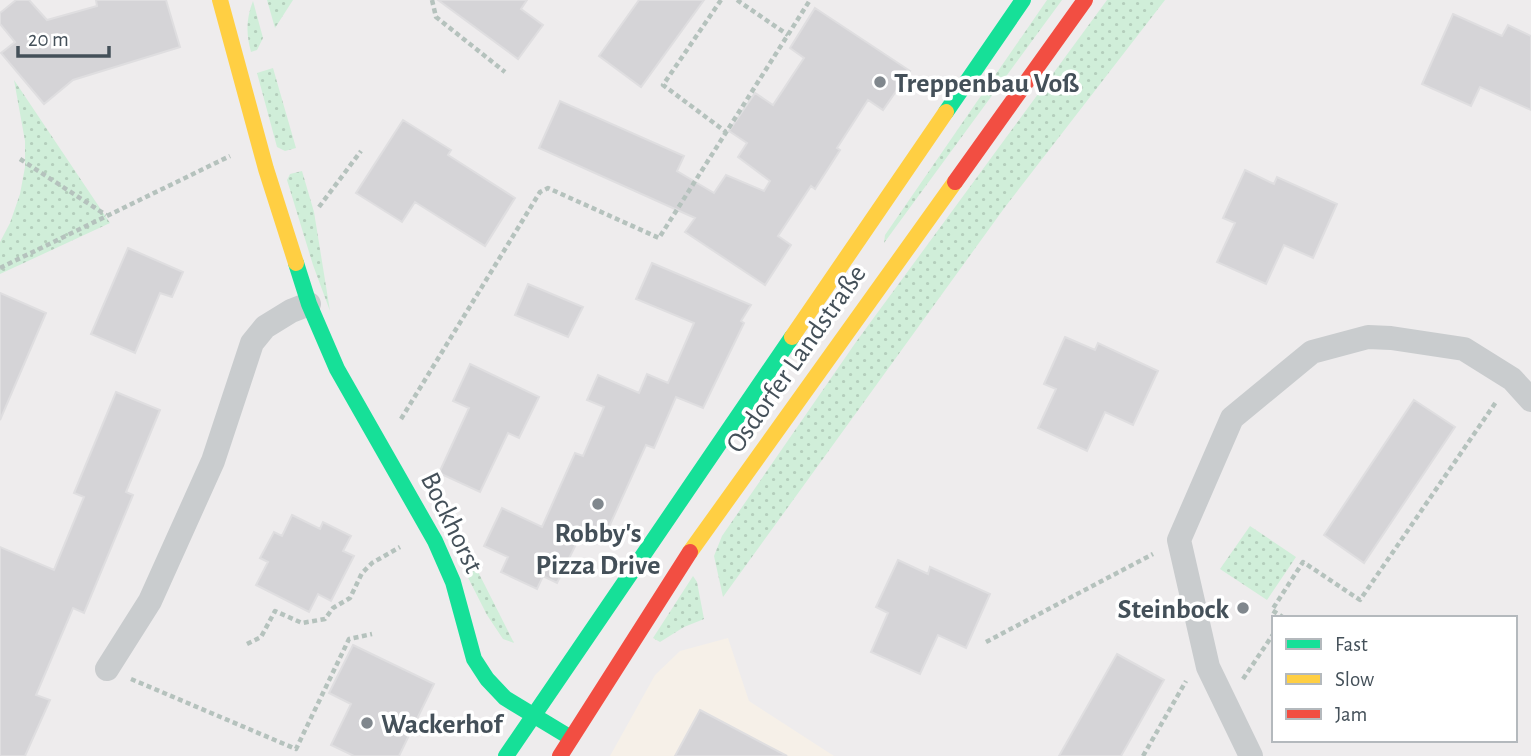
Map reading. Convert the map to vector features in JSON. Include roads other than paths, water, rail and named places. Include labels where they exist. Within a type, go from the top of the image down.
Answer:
[{"type":"main road","name":"Bockhorst","points":[[220,0],[266,169],[309,304],[337,369],[435,541],[453,582],[474,659],[487,679],[505,698],[571,738]]},
{"type":"main road","name":"Osdorfer Landstraße","points":[[506,756],[1023,0]]},
{"type":"main road","name":"Osdorfer Landstraße","points":[[560,756],[696,542],[1085,0]]},
{"type":"main road","points":[[526,756],[532,716]]},
{"type":"street","points":[[107,669],[150,601],[213,461],[252,343],[265,327],[291,310],[309,304]]},
{"type":"street","points":[[1251,756],[1208,667],[1179,540],[1232,418],[1312,352],[1368,337],[1464,349],[1513,379],[1531,400]]},
{"type":"place","name":"Treppenbau Voß","points":[[880,82]]},
{"type":"place","name":"Robby's Pizza Drive","points":[[598,504]]},
{"type":"place","name":"Steinbock","points":[[1243,608]]},
{"type":"place","name":"Wackerhof","points":[[367,723]]}]
